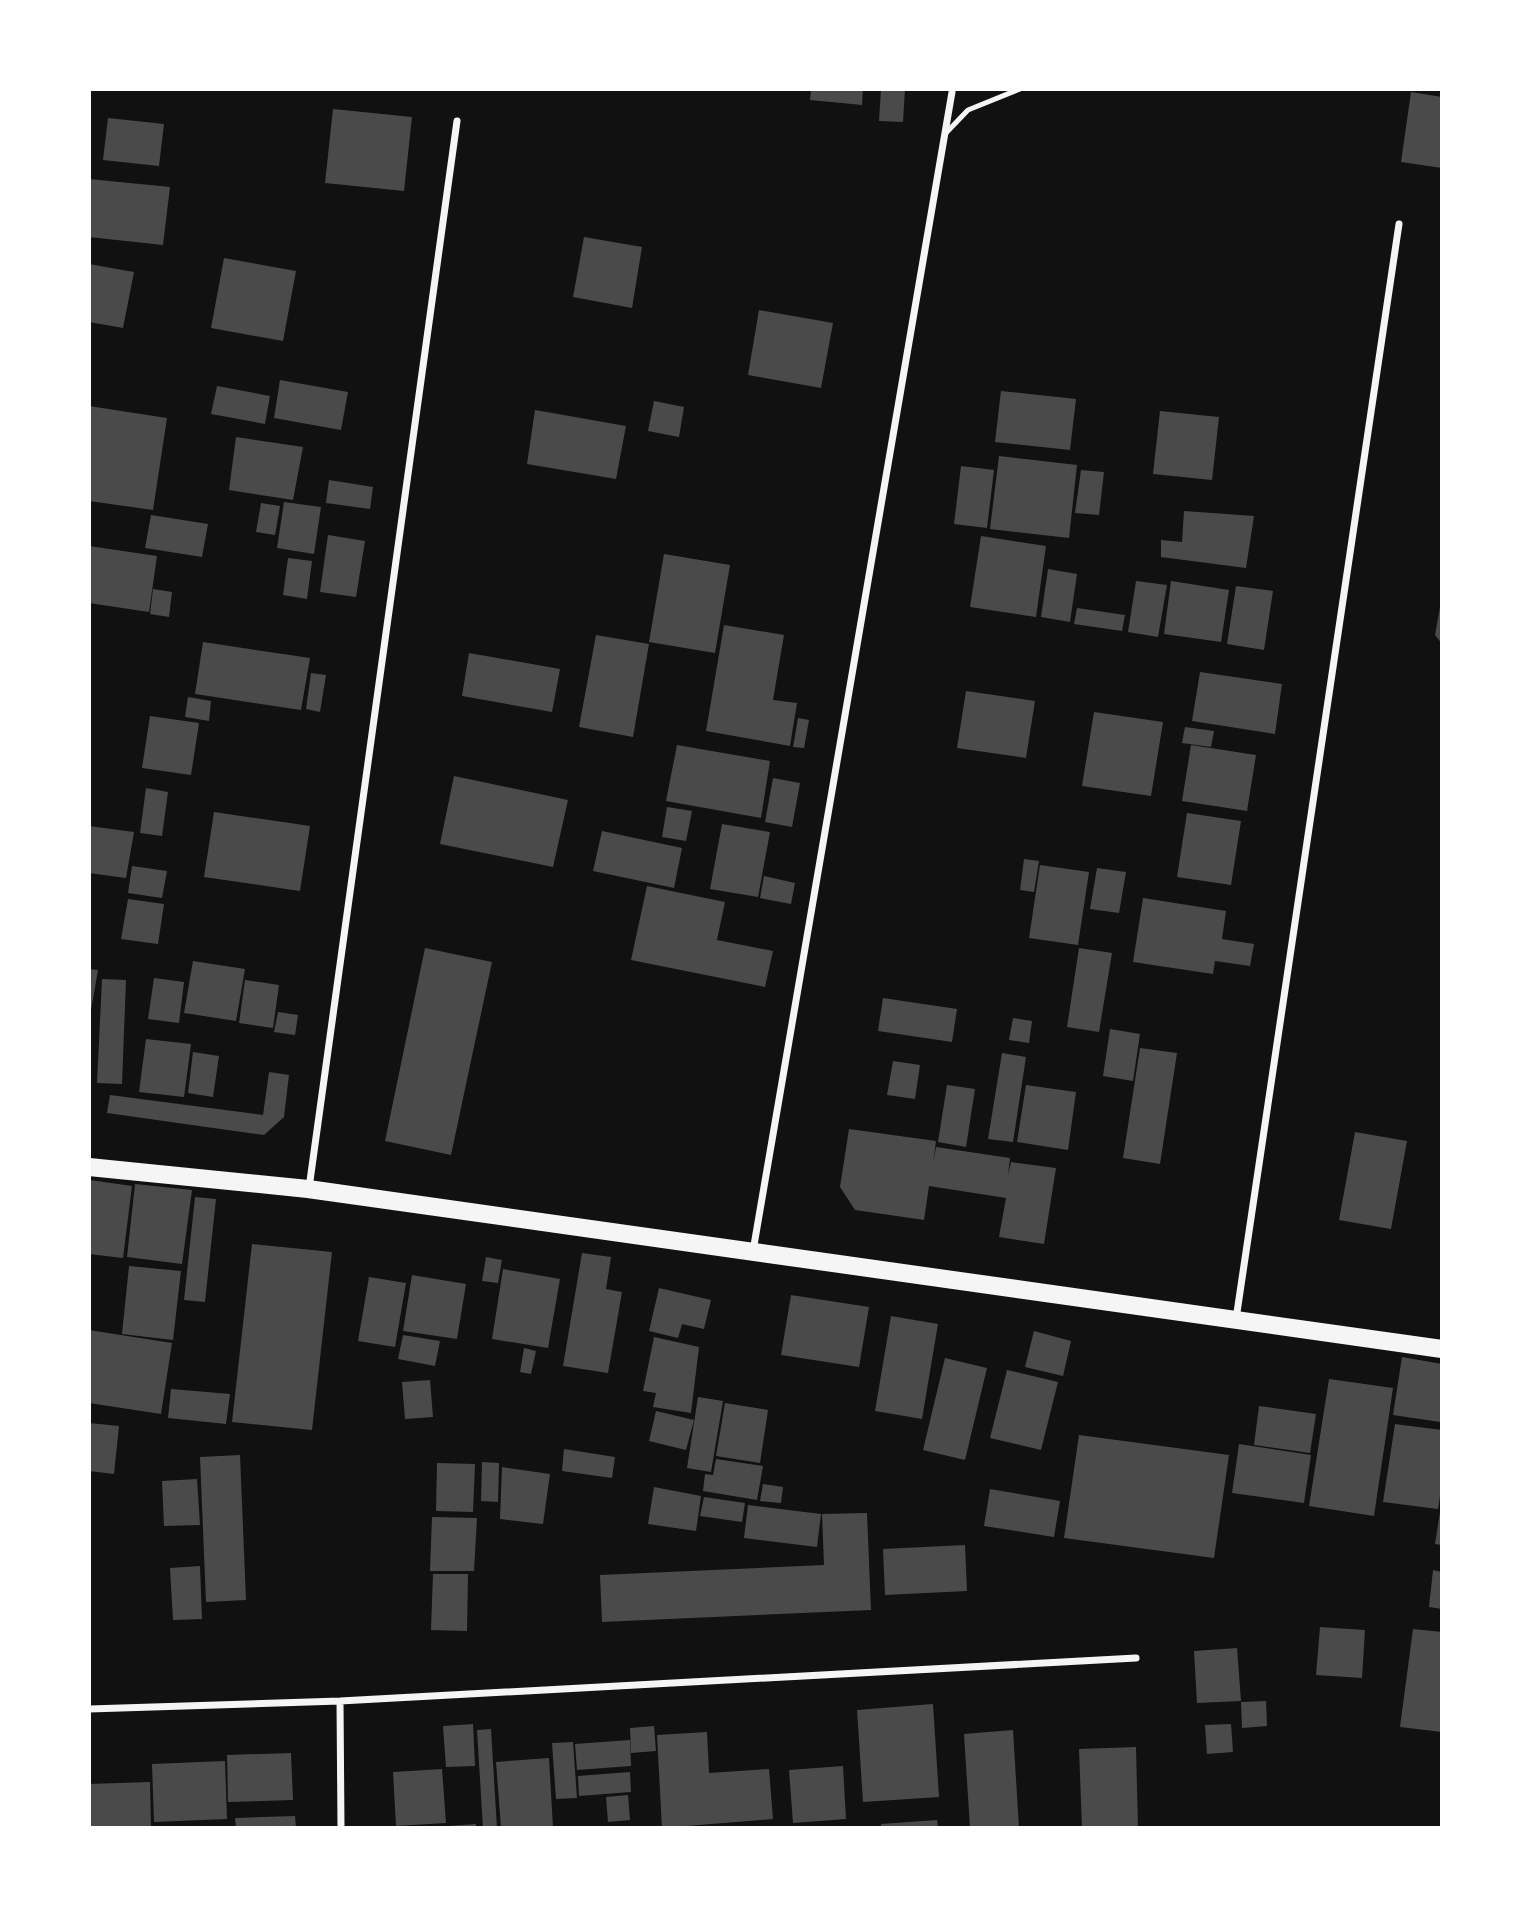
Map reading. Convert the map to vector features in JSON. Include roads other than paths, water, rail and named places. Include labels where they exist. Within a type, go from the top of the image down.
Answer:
[{"type":"main road","points":[[89,1167],[308,1189],[1442,1349]]},
{"type":"street","points":[[753,1251],[952,92]]},
{"type":"street","points":[[308,1189],[457,121]]},
{"type":"street","points":[[1236,1320],[1399,224]]},
{"type":"street","points":[[89,1709],[340,1700],[1136,1658]]},
{"type":"street","points":[[340,1700],[341,1828]]},
{"type":"lane","points":[[943,136],[968,110],[1020,89]]}]
